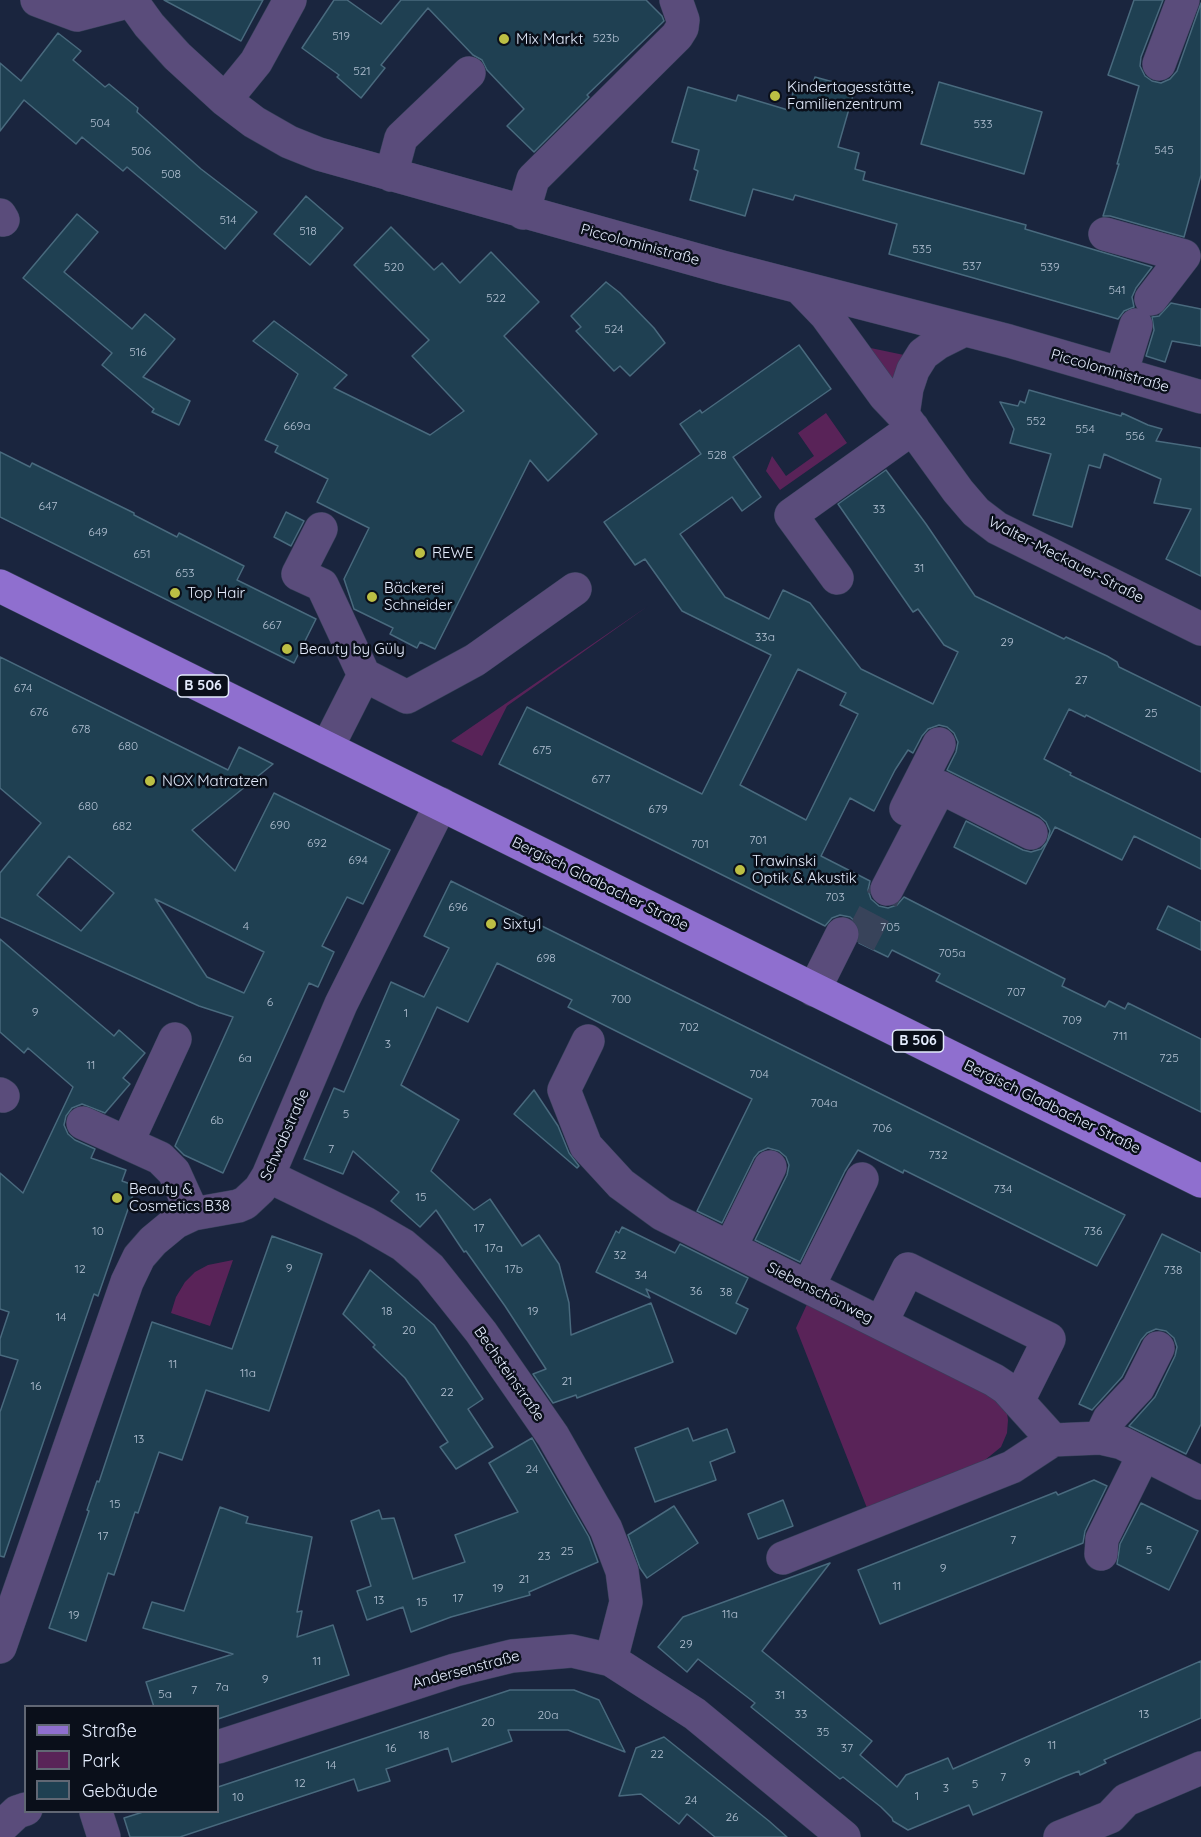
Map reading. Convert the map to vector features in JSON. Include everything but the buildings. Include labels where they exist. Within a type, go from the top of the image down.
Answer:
[{"type":"main road","name":"Bergisch Gladbacher Straße","points":[[0,586],[1201,1181]]},
{"type":"street","points":[[37,0],[77,15],[131,1]]},
{"type":"street","points":[[225,100],[256,62],[290,0]]},
{"type":"street","points":[[523,213],[533,179],[677,36],[682,28],[683,20],[676,0]]},
{"type":"street","points":[[1159,64],[1183,0]]},
{"type":"street","name":"Piccoloministraße","points":[[131,1],[177,56],[225,100],[254,122],[289,142],[319,154],[523,213],[801,289],[964,330],[1201,397]]},
{"type":"street","points":[[391,175],[401,138],[469,73]]},
{"type":"street","points":[[1105,234],[1184,256],[1144,312],[1121,374]]},
{"type":"street","name":"Walter-Meckauer-Straße","points":[[801,289],[826,315],[885,396],[908,422],[976,512],[997,528],[1201,629]]},
{"type":"street","points":[[837,578],[791,515],[908,422],[907,388],[913,370],[923,354],[938,343],[964,330]]},
{"type":"street","points":[[321,529],[298,574],[322,585],[364,675],[407,697],[475,660],[575,589]]},
{"type":"street","points":[[327,748],[364,675]]},
{"type":"street","points":[[939,744],[878,885],[940,787],[1031,833]]},
{"type":"street","name":"Schwabstraße","points":[[0,1647],[127,1282],[140,1257],[169,1226],[193,1214],[245,1203],[260,1189],[268,1176],[341,1004],[441,804]]},
{"type":"street","points":[[822,994],[850,938]]},
{"type":"street","points":[[128,1143],[175,1039]]},
{"type":"street","name":"Siebenschönweg","points":[[588,1041],[564,1090],[586,1146],[621,1184],[662,1214],[994,1380],[1006,1388],[1053,1440]]},
{"type":"street","points":[[83,1123],[160,1158],[174,1172],[193,1214]]},
{"type":"street","points":[[730,1248],[770,1167]]},
{"type":"street","name":"Bechsteinstraße","points":[[268,1176],[365,1223],[403,1245],[430,1268],[481,1332],[553,1436],[606,1529],[622,1571],[626,1602],[611,1660]]},
{"type":"street","points":[[808,1287],[862,1179]]},
{"type":"street","points":[[881,1323],[908,1269],[1049,1339],[1018,1401]]},
{"type":"street","points":[[1100,1438],[1109,1419],[1138,1388],[1158,1348]]},
{"type":"street","points":[[783,1558],[1012,1467],[1053,1440],[1100,1438],[1122,1443],[1201,1482]]},
{"type":"street","points":[[1101,1554],[1102,1539],[1144,1454]]},
{"type":"street","name":"Andersenstraße","points":[[219,1748],[455,1670],[512,1656],[572,1651],[611,1660],[695,1714],[844,1837]]},
{"type":"street","points":[[1060,1837],[1110,1817],[1126,1800],[1201,1768]]},
{"type":"street","points":[[96,1813],[104,1837]]},
{"type":"green space","points":[[861,346],[904,355],[894,385]]},
{"type":"green space","points":[[826,413],[847,443],[780,490],[766,471],[772,456],[786,476],[814,456],[798,433]]},
{"type":"green space","points":[[648,606],[507,706],[482,756],[451,741]]},
{"type":"green space","points":[[233,1260],[210,1326],[171,1313],[176,1297],[185,1282],[195,1272],[208,1265]]},
{"type":"green space","points":[[808,1302],[994,1394],[1007,1413],[1008,1420],[1007,1433],[1001,1447],[985,1460],[969,1468],[867,1508],[796,1328]]},
{"type":"tunnel","points":[[859,943],[887,889]]},
{"type":"place","name":"Mix Markt","points":[[504,39]]},
{"type":"place","name":"Kindertagesstätte, Familienzentrum","points":[[775,96]]},
{"type":"place","name":"REWE","points":[[420,553]]},
{"type":"place","name":"Top Hair","points":[[175,593]]},
{"type":"place","name":"Bäckerei Schneider","points":[[372,597]]},
{"type":"place","name":"Beauty by Güly","points":[[287,649]]},
{"type":"place","name":"NOX Matratzen","points":[[150,781]]},
{"type":"place","name":"Trawinski Optik & Akustik","points":[[740,870]]},
{"type":"place","name":"Sixty1","points":[[491,924]]},
{"type":"place","name":"Beauty & Cosmetics B38","points":[[117,1198]]}]
